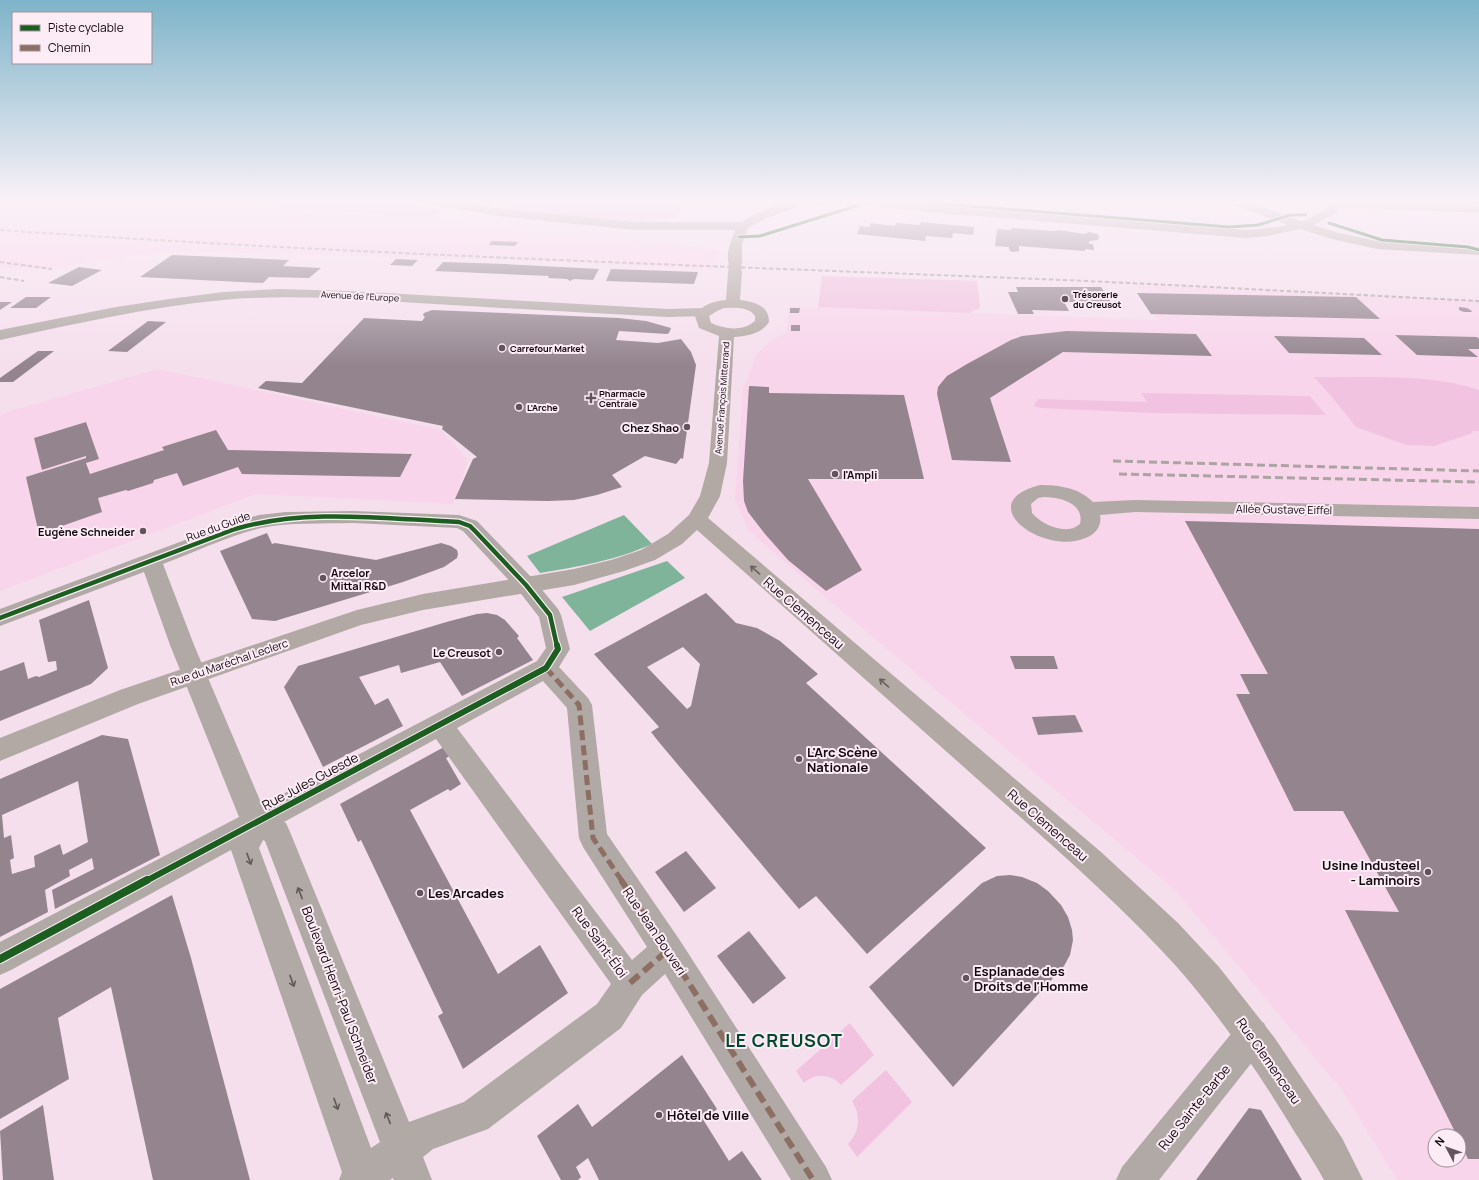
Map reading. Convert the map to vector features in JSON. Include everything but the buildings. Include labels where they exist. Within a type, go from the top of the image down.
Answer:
[{"type":"main road","points":[[733,300],[735,254]]},
{"type":"main road","points":[[733,300],[757,309],[761,313],[763,317],[759,326],[745,332],[726,333],[704,325],[702,316],[704,312],[733,300]]},
{"type":"main road","name":"Avenue François Mitterrand","points":[[526,586],[574,577],[616,566],[648,555],[675,539],[697,519],[710,496],[718,463],[726,333]]},
{"type":"main road","name":"Rue Clemenceau","points":[[697,519],[914,709],[1068,841],[1168,934],[1208,978],[1252,1034],[1295,1097],[1344,1180]]},
{"type":"main road","name":"Rue du Maréchal Leclerc","points":[[0,750],[129,697],[357,618],[417,603],[465,594],[526,586]]},
{"type":"street","name":"Avenue de l'Europe","points":[[0,335],[116,311],[169,303],[223,296],[279,293],[349,295],[668,313],[704,312]]},
{"type":"street","name":"Avenue de l'Europe","points":[[0,338],[18,332]]},
{"type":"street","name":"Allée Gustave Eiffel","points":[[1088,509],[1135,506],[1479,513]]},
{"type":"street","name":"Rue du Guide","points":[[0,618],[235,529],[259,522],[286,518],[346,517],[459,522],[470,526],[526,586]]},
{"type":"street","points":[[151,562],[182,645],[254,822],[245,848],[361,1179]]},
{"type":"street","points":[[526,586],[550,615],[558,649],[546,668]]},
{"type":"street","name":"Rue Jules Guesde","points":[[0,959],[254,822],[546,668]]},
{"type":"street","name":"Rue Jean Bouveri","points":[[546,668],[579,705],[593,838],[668,950],[813,1180]]},
{"type":"street","name":"Rue Saint-Éloi","points":[[361,1179],[407,1165],[422,1135],[475,1116],[609,1016],[630,983],[439,724]]},
{"type":"street","name":"Boulevard Henri-Paul Schneider","points":[[254,822],[276,832],[407,1165]]},
{"type":"street","points":[[630,983],[668,950]]},
{"type":"street","name":"Rue Sainte-Barbe","points":[[1135,1180],[1252,1034]]},
{"type":"shaded area","points":[[0,254],[148,254],[44,269],[0,268]]},
{"type":"shaded area","points":[[285,254],[717,254],[713,269],[508,260]]},
{"type":"shaded area","points":[[822,276],[977,281],[980,308],[969,313],[818,307]]},
{"type":"shaded area","points":[[1137,285],[1479,301],[1479,1180],[1397,1180],[1342,1090],[1176,891],[825,597],[748,530],[735,500],[743,389],[757,354],[773,339],[786,334],[789,306],[1157,320]]},
{"type":"shaded area","points":[[158,369],[441,430],[468,460],[454,504],[256,494],[0,591],[0,416],[7,412]]},
{"type":"shaded area","points":[[1314,377],[1419,379],[1440,381],[1479,390],[1479,431],[1472,431],[1473,433],[1434,446],[1406,445],[1356,427]]},
{"type":"shaded area","points":[[1141,393],[1310,396],[1326,415],[1152,413],[1041,408],[1034,406],[1038,399],[1147,402]]},
{"type":"shaded area","points":[[624,515],[652,544],[611,559],[540,573],[527,556]]},
{"type":"shaded area","points":[[667,561],[685,578],[590,631],[562,597]]},
{"type":"shaded area","points":[[850,1023],[874,1055],[841,1085],[833,1078],[823,1076],[813,1077],[804,1083],[796,1071]]},
{"type":"shaded area","points":[[886,1070],[912,1102],[857,1157],[848,1144],[855,1134],[858,1123],[857,1112],[852,1101]]},
{"type":"railway","points":[[421,254],[1111,282],[1479,301]]},
{"type":"railway","points":[[0,262],[52,269]]},
{"type":"railway","points":[[0,277],[24,281]]},
{"type":"railway","points":[[1113,461],[1479,471]]},
{"type":"railway","points":[[1119,474],[1479,482]]},
{"type":"marked path","points":[[546,668],[579,705],[593,838],[668,950],[813,1180]]},
{"type":"marked path","points":[[630,983],[668,950]]},
{"type":"cycle path","points":[[0,618],[235,529],[259,522],[286,518],[353,517],[459,522],[470,526],[476,532],[526,585],[550,615],[558,649],[546,668],[0,959]]},
{"type":"place","name":"Trésorerie du Creusot","points":[[1065,299]]},
{"type":"place","name":"Carrefour Market","points":[[502,348]]},
{"type":"place","name":"Pharmacie Centrale","points":[[591,398]]},
{"type":"place","name":"L'Arche","points":[[519,407]]},
{"type":"place","name":"Chez Shao","points":[[687,427]]},
{"type":"place","name":"l'Ampli","points":[[835,474]]},
{"type":"place","name":"Eugène Schneider","points":[[143,531]]},
{"type":"place","name":"Arcelor Mittal R&D","points":[[323,578]]},
{"type":"place","name":"Le Creusot","points":[[499,652]]},
{"type":"place","name":"L'Arc Scène Nationale","points":[[799,759]]},
{"type":"place","name":"Usine Industeel - Laminoirs","points":[[1428,872]]},
{"type":"place","name":"Les Arcades","points":[[420,893]]},
{"type":"place","name":"Esplanade des Droits de l'Homme","points":[[966,978]]},
{"type":"place","name":"Hôtel de Ville","points":[[659,1115]]},
{"type":"district","name":"LE CREUSOT","points":[[784,1040]]}]
